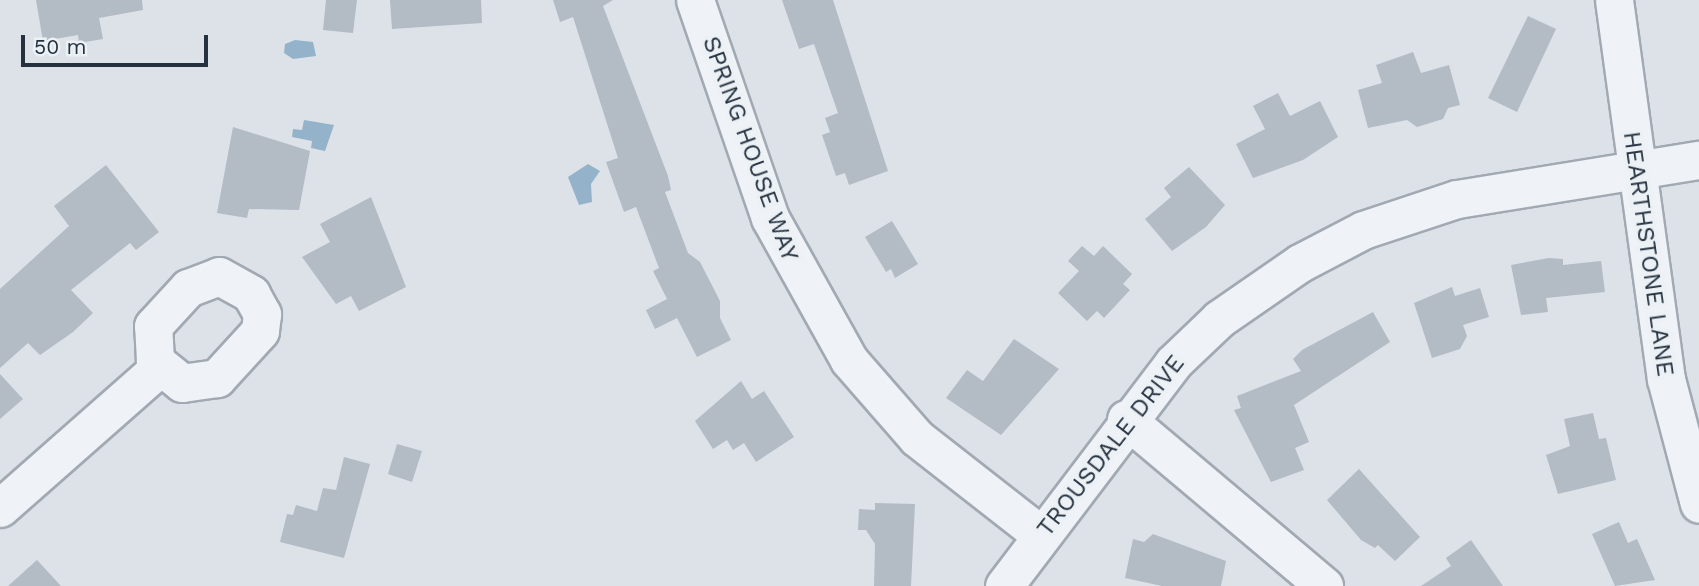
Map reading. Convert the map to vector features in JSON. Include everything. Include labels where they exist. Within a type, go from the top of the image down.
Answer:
[{"type":"street","name":"SPRING HOUSE WAY","points":[[695,0],[770,218],[849,360],[917,438],[1041,535]]},
{"type":"street","name":"HEARTHSTONE LANE","points":[[1614,0],[1666,379],[1699,504]]},
{"type":"street","name":"TROUSDALE DRIVE","points":[[1004,586],[1126,419],[1219,319],[1342,239],[1457,199],[1636,168],[1699,160]]},
{"type":"street","points":[[0,508],[159,368]]},
{"type":"street","points":[[1126,419],[1324,586]]},
{"type":"water","points":[[295,40],[313,42],[316,56],[293,59],[284,53],[285,44]]},
{"type":"water","points":[[304,120],[334,125],[325,151],[311,148],[312,141],[292,137],[293,129],[302,130]]},
{"type":"water","points":[[588,164],[600,171],[591,184],[592,202],[579,205],[568,177]]},
{"type":"building","points":[[36,0],[142,0],[143,10],[99,18],[103,39],[79,43],[78,35],[43,41]]},
{"type":"building","points":[[326,0],[357,0],[353,33],[323,30]]},
{"type":"building","points":[[390,0],[481,0],[482,23],[392,29]]},
{"type":"building","points":[[553,0],[613,0],[603,6],[668,176],[671,190],[665,192],[688,253],[700,262],[720,301],[720,318],[731,340],[697,357],[677,318],[655,329],[646,310],[667,299],[653,271],[659,268],[636,207],[624,212],[606,162],[618,158],[573,17],[560,22]]},
{"type":"building","points":[[782,0],[833,0],[888,171],[849,185],[845,173],[836,176],[822,135],[830,132],[825,118],[838,113],[814,44],[799,49]]},
{"type":"building","points":[[1528,16],[1556,29],[1517,112],[1488,98]]},
{"type":"building","points":[[1413,52],[1421,73],[1449,65],[1460,105],[1448,108],[1443,119],[1417,127],[1407,120],[1368,128],[1358,90],[1382,83],[1376,65]]},
{"type":"building","points":[[1278,93],[1290,116],[1320,101],[1338,137],[1303,160],[1253,178],[1236,144],[1265,129],[1253,106]]},
{"type":"building","points":[[233,127],[310,151],[299,210],[249,209],[247,218],[217,213]]},
{"type":"building","points":[[106,165],[159,232],[136,250],[130,243],[71,290],[93,313],[73,332],[40,355],[28,343],[0,368],[0,289],[69,226],[54,206]]},
{"type":"building","points":[[1189,167],[1225,205],[1206,227],[1172,251],[1145,219],[1171,197],[1164,188]]},
{"type":"building","points":[[371,197],[406,287],[359,311],[351,296],[336,304],[302,257],[330,242],[320,224]]},
{"type":"building","points":[[892,221],[918,264],[895,278],[891,269],[886,272],[865,237]]},
{"type":"building","points":[[1082,246],[1094,256],[1103,246],[1132,274],[1123,284],[1130,290],[1104,318],[1097,311],[1087,321],[1058,293],[1079,271],[1068,261]]},
{"type":"building","points":[[1549,258],[1563,259],[1563,265],[1601,261],[1605,292],[1546,298],[1548,312],[1521,315],[1511,265]]},
{"type":"building","points":[[1452,287],[1455,296],[1480,288],[1489,317],[1463,325],[1467,336],[1460,349],[1432,358],[1414,303]]},
{"type":"building","points":[[1373,312],[1390,342],[1294,405],[1309,442],[1295,448],[1304,470],[1271,482],[1234,410],[1241,408],[1237,396],[1301,371],[1293,359],[1302,350]]},
{"type":"building","points":[[1014,339],[1059,369],[1001,435],[946,398],[967,370],[983,381]]},
{"type":"building","points":[[0,374],[23,399],[0,419]]},
{"type":"building","points":[[741,381],[752,399],[764,391],[794,437],[756,462],[744,443],[733,450],[727,440],[713,449],[695,421]]},
{"type":"building","points":[[1593,413],[1599,439],[1606,438],[1616,480],[1558,494],[1546,455],[1570,446],[1564,419]]},
{"type":"building","points":[[397,444],[422,451],[412,482],[388,474]]},
{"type":"building","points":[[344,457],[370,464],[344,558],[280,542],[287,514],[293,515],[296,505],[317,511],[323,488],[336,490]]},
{"type":"building","points":[[1359,469],[1420,537],[1395,561],[1378,545],[1375,548],[1361,540],[1327,500]]},
{"type":"building","points":[[875,503],[915,504],[911,586],[874,586],[875,544],[866,530],[858,530],[859,509],[875,510]]},
{"type":"building","points":[[1619,522],[1628,543],[1637,539],[1655,580],[1615,586],[1592,534]]},
{"type":"building","points":[[1153,534],[1226,561],[1221,586],[1162,586],[1125,578],[1133,539],[1144,542]]},
{"type":"building","points":[[1471,540],[1503,586],[1421,586],[1451,566],[1446,558]]},
{"type":"building","points":[[37,560],[61,586],[8,586]]}]
